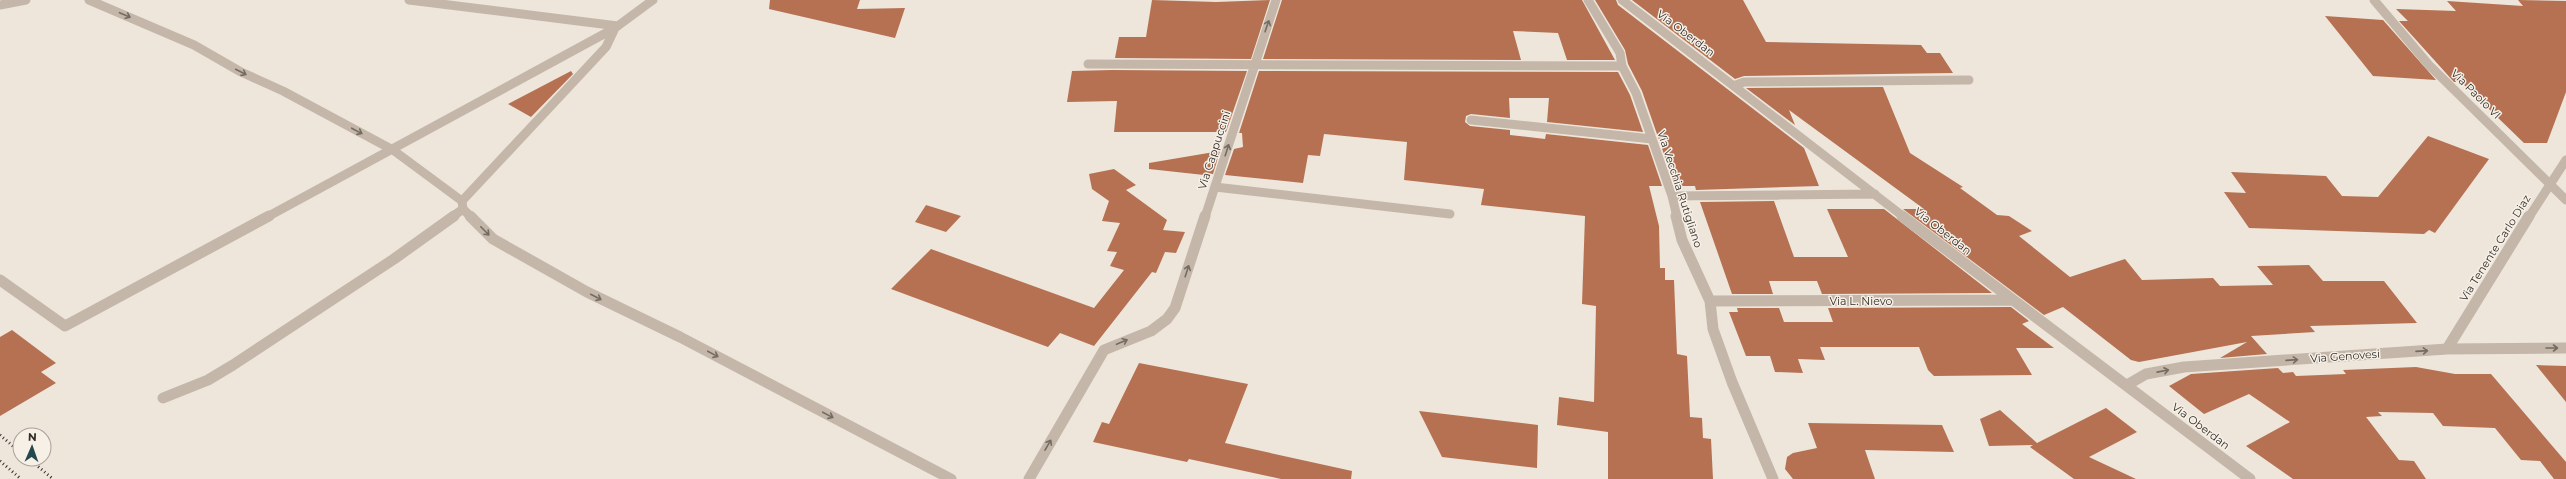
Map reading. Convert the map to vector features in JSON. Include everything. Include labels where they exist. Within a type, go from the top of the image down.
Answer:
[{"type":"street","points":[[0,5],[26,0]]},
{"type":"street","points":[[89,0],[194,45],[240,72],[283,91],[393,150],[462,205],[493,239],[581,289],[680,337],[951,479]]},
{"type":"street","points":[[408,0],[617,27]]},
{"type":"street","points":[[0,280],[65,326],[393,150],[617,27],[653,0]]},
{"type":"street","name":"Via Cappuccini","points":[[1029,479],[1104,350],[1151,330],[1167,319],[1175,308],[1276,0]]},
{"type":"street","name":"Via Vecchia Rutigliano","points":[[1588,0],[1620,53],[1622,66],[1636,93],[1672,196],[1682,240],[1710,301],[1713,329],[1732,382],[1773,479]]},
{"type":"street","name":"Via Oberdan","points":[[1622,0],[1736,85],[2012,300],[2250,479]]},
{"type":"street","name":"Via Paolo VI","points":[[2374,0],[2429,65],[2566,200]]},
{"type":"street","points":[[163,398],[208,380],[233,365],[394,259],[462,205],[606,47],[617,27]]},
{"type":"street","points":[[1088,64],[1622,66]]},
{"type":"street","points":[[1736,85],[1744,82],[1969,80]]},
{"type":"street","points":[[1471,120],[1652,139]]},
{"type":"street","name":"Via Tenente Carlo Diaz","points":[[2447,349],[2549,184],[2566,160]]},
{"type":"street","points":[[1215,187],[1450,214]]},
{"type":"street","points":[[1672,196],[1875,194]]},
{"type":"street","name":"Via L. Nievo","points":[[1710,301],[2012,300]]},
{"type":"street","name":"Via Genovesi","points":[[2127,385],[2146,374],[2184,367],[2447,349],[2566,348]]},
{"type":"building","points":[[770,0],[860,0],[857,9],[905,8],[895,38],[769,9]]},
{"type":"building","points":[[1152,0],[1216,2],[1270,0],[1251,59],[1115,58],[1119,37],[1146,37]]},
{"type":"building","points":[[1282,0],[1582,0],[1615,60],[1567,60],[1558,33],[1513,31],[1521,60],[1263,59]]},
{"type":"building","points":[[1595,0],[1616,0],[1618,5],[1804,148],[1819,186],[1696,190],[1695,186],[1675,186],[1642,91],[1628,64],[1625,50]]},
{"type":"building","points":[[1632,0],[1743,0],[1766,42],[1921,45],[1927,53],[1940,53],[1953,73],[1744,76],[1735,79]]},
{"type":"building","points":[[2518,0],[2566,1],[2566,92],[2547,143],[2524,143],[2461,82],[2454,82],[2399,21],[2408,21],[2396,9],[2456,11],[2447,1],[2523,6]]},
{"type":"building","points":[[2325,16],[2383,20],[2436,80],[2373,76]]},
{"type":"building","points":[[571,71],[573,74],[531,117],[508,104]]},
{"type":"building","points":[[1072,71],[1247,71],[1226,132],[1114,132],[1117,101],[1067,102]]},
{"type":"building","points":[[1259,71],[1618,72],[1630,95],[1643,132],[1547,122],[1549,98],[1509,98],[1510,118],[1471,114],[1466,116],[1465,122],[1470,126],[1510,130],[1510,135],[1545,139],[1546,134],[1648,145],[1662,186],[1649,186],[1659,226],[1660,268],[1665,268],[1665,280],[1674,280],[1677,354],[1687,356],[1690,417],[1702,418],[1703,438],[1711,439],[1713,479],[1608,479],[1608,432],[1557,425],[1559,397],[1594,402],[1596,306],[1582,304],[1585,216],[1481,205],[1484,189],[1404,180],[1407,142],[1324,134],[1320,156],[1308,155],[1303,183],[1225,175],[1234,149],[1243,147],[1242,133],[1239,133]]},
{"type":"building","points":[[1883,87],[1910,153],[1963,187],[1960,188],[1997,215],[2009,216],[2032,231],[2019,236],[2070,277],[2125,259],[2142,280],[2213,278],[2220,286],[2273,285],[2257,266],[2309,265],[2323,281],[2384,281],[2417,323],[2310,326],[2315,332],[2251,336],[2267,354],[2220,358],[2247,342],[2139,362],[2131,360],[2063,307],[2044,315],[1903,209],[1924,209],[1789,110],[1795,125],[1746,88]]},
{"type":"building","points":[[2428,136],[2489,159],[2435,233],[2429,230],[2424,234],[2249,228],[2224,192],[2246,193],[2231,172],[2326,176],[2342,196],[2378,197]]},
{"type":"building","points":[[1220,151],[1213,174],[1204,173],[1204,175],[1149,169],[1149,163]]},
{"type":"building","points":[[1114,169],[1136,185],[1126,190],[1167,220],[1163,230],[1185,232],[1176,253],[1165,252],[1156,273],[1152,272],[1094,346],[1060,333],[1048,347],[891,289],[931,249],[1094,308],[1124,270],[1110,266],[1117,252],[1107,251],[1120,223],[1102,221],[1109,201],[1092,189],[1089,174]]},
{"type":"building","points":[[1774,201],[1794,257],[1848,257],[1827,209],[1884,209],[1992,293],[1822,294],[1817,281],[1769,281],[1773,294],[1732,294],[1700,202]]},
{"type":"building","points":[[926,205],[961,216],[946,232],[915,222]]},
{"type":"building","points":[[2011,307],[2029,321],[2022,324],[2054,348],[2016,348],[2032,375],[1934,376],[1928,370],[1919,347],[1820,347],[1825,360],[1798,359],[1803,373],[1775,372],[1770,356],[1746,356],[1729,312],[1738,312],[1737,308],[1779,308],[1784,322],[1833,322],[1828,308]]},
{"type":"building","points":[[12,330],[56,363],[41,372],[56,383],[0,416],[0,337]]},
{"type":"building","points":[[1139,363],[1248,384],[1225,443],[1352,471],[1351,479],[1281,479],[1189,459],[1187,462],[1093,442],[1102,422],[1109,424]]},
{"type":"building","points":[[2536,365],[2566,366],[2566,402]]},
{"type":"building","points":[[2416,367],[2455,374],[2491,374],[2566,462],[2566,479],[2554,479],[2540,461],[2521,460],[2495,428],[2443,426],[2433,413],[2378,412],[2382,416],[2366,417],[2399,460],[2414,461],[2426,479],[2293,479],[2246,446],[2290,422],[2249,394],[2204,414],[2169,386],[2191,374],[2278,368],[2283,373],[2293,372],[2296,376],[2346,374],[2343,370]]},
{"type":"building","points":[[2106,408],[2137,432],[2089,457],[2136,479],[2074,479],[2030,447],[2033,445],[1989,446],[1980,419],[2000,410],[2037,443]]},
{"type":"building","points":[[1419,411],[1538,425],[1537,468],[1442,457]]},
{"type":"building","points":[[1808,423],[1942,425],[1954,452],[1865,450],[1875,479],[1793,479],[1785,469],[1787,457],[1793,453],[1817,448]]},
{"type":"railway","points":[[0,435],[12,445]]},
{"type":"railway","points":[[0,461],[21,479]]},
{"type":"railway","points":[[39,467],[53,479]]}]
